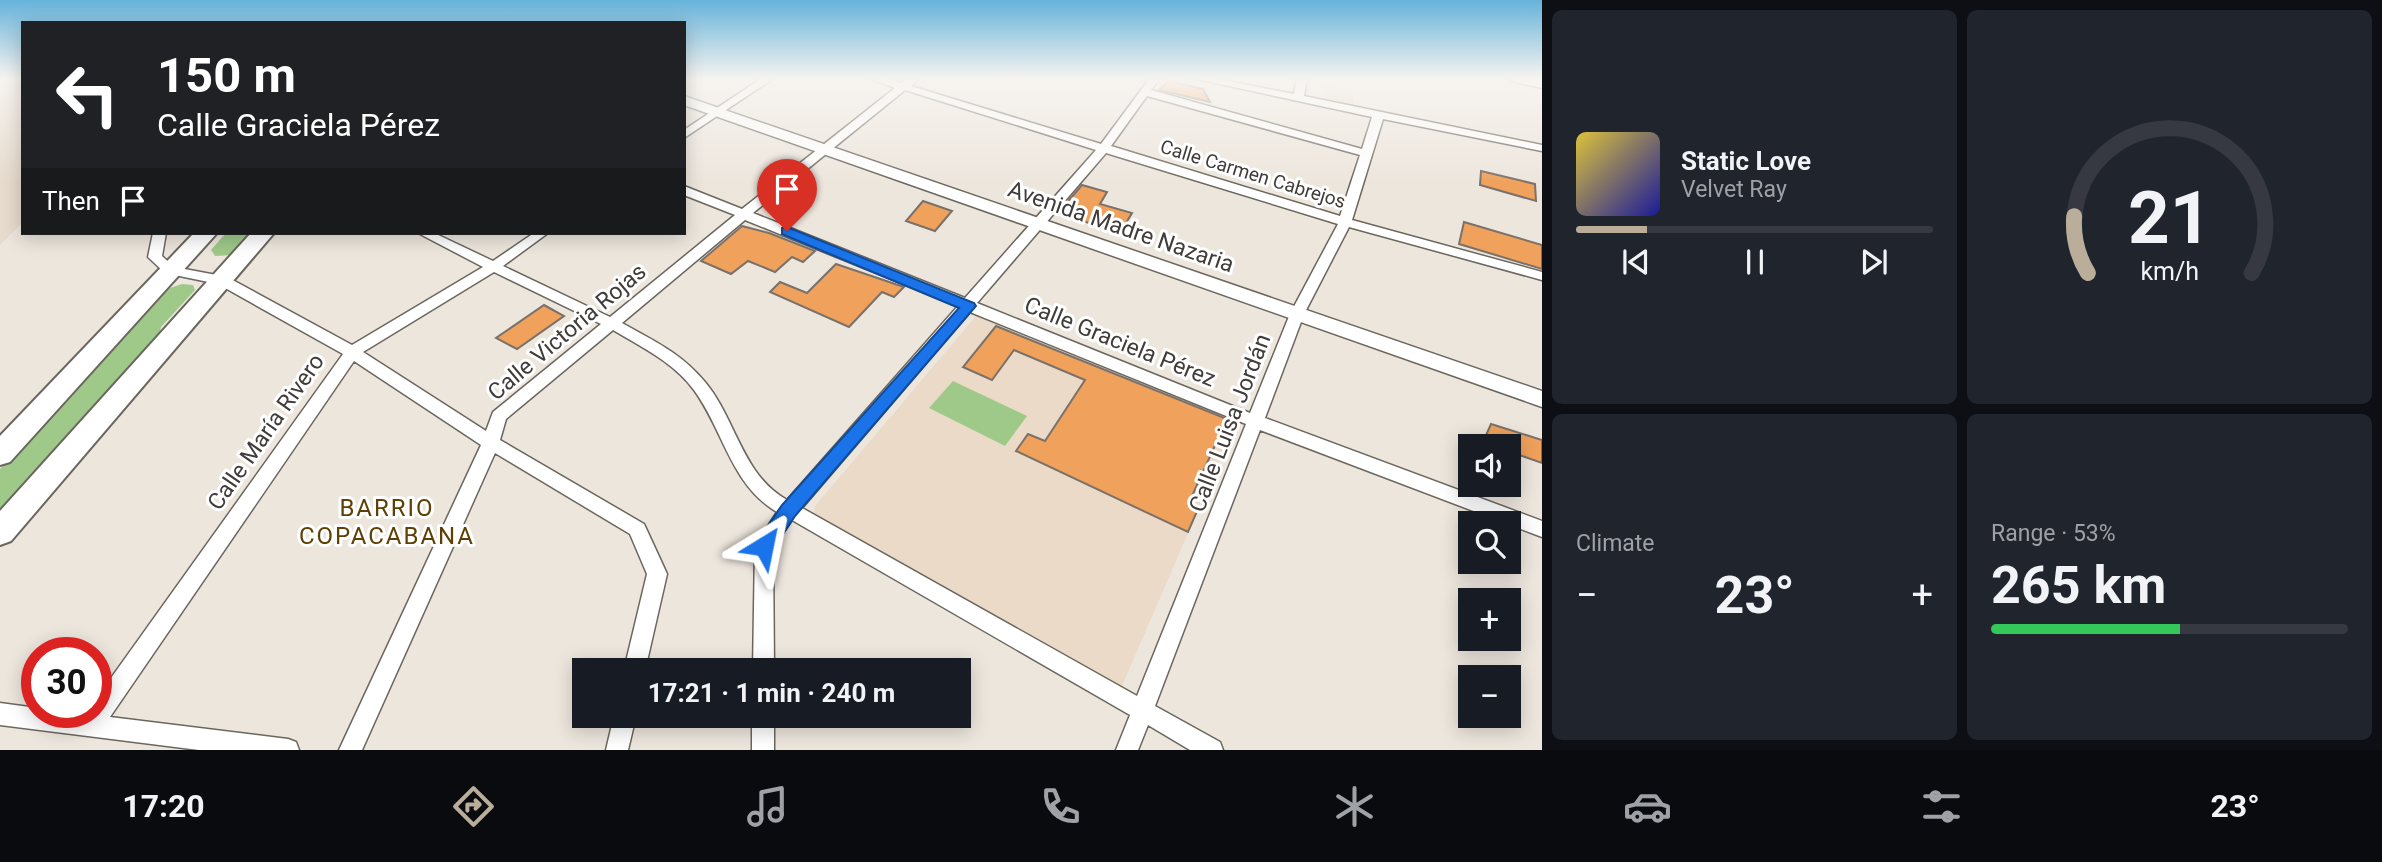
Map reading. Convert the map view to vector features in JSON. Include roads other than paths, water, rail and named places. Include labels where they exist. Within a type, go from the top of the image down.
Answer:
[{"type":"main road","points":[[0,454],[204,235]]},
{"type":"main road","points":[[0,532],[261,235]]},
{"type":"street","points":[[686,134],[714,113]]},
{"type":"street","name":"Avenida Madre Nazaria","points":[[735,113],[1299,308],[1542,399]]},
{"type":"street","name":"Calle Victoria Rojas","points":[[350,750],[491,443],[499,416],[869,113]]},
{"type":"street","name":"Calle Carmen Cabrejos","points":[[999,113],[1103,149],[1345,222],[1542,276]]},
{"type":"street","points":[[763,658],[764,546],[789,510],[1103,149],[1130,113]]},
{"type":"street","points":[[1221,113],[1368,154]]},
{"type":"street","points":[[1364,113],[1542,148]]},
{"type":"street","name":"Calle Luisa Jordán","points":[[1128,750],[1299,308],[1345,222],[1378,116]]},
{"type":"street","name":"Calle Graciela Pérez","points":[[686,191],[1254,421],[1542,530]]},
{"type":"street","points":[[159,235],[155,257],[170,270],[222,280],[352,352],[491,443],[638,529],[657,574],[638,658]]},
{"type":"street","points":[[428,235],[611,323],[676,360],[701,388],[750,479],[770,499],[1212,750]]},
{"type":"street","name":"Calle María Rivero","points":[[112,695],[352,352],[494,266],[539,235]]},
{"type":"street","name":"Avenida Madre Nazaria","points":[[1299,308],[1542,384]]},
{"type":"street","points":[[0,714],[21,716]]},
{"type":"street","points":[[112,727],[288,750]]},
{"type":"street","points":[[617,750],[622,728]]},
{"type":"street","points":[[763,728],[764,750]]},
{"type":"district","name":"BARRIO COPACABANA","points":[[387,522]]}]
